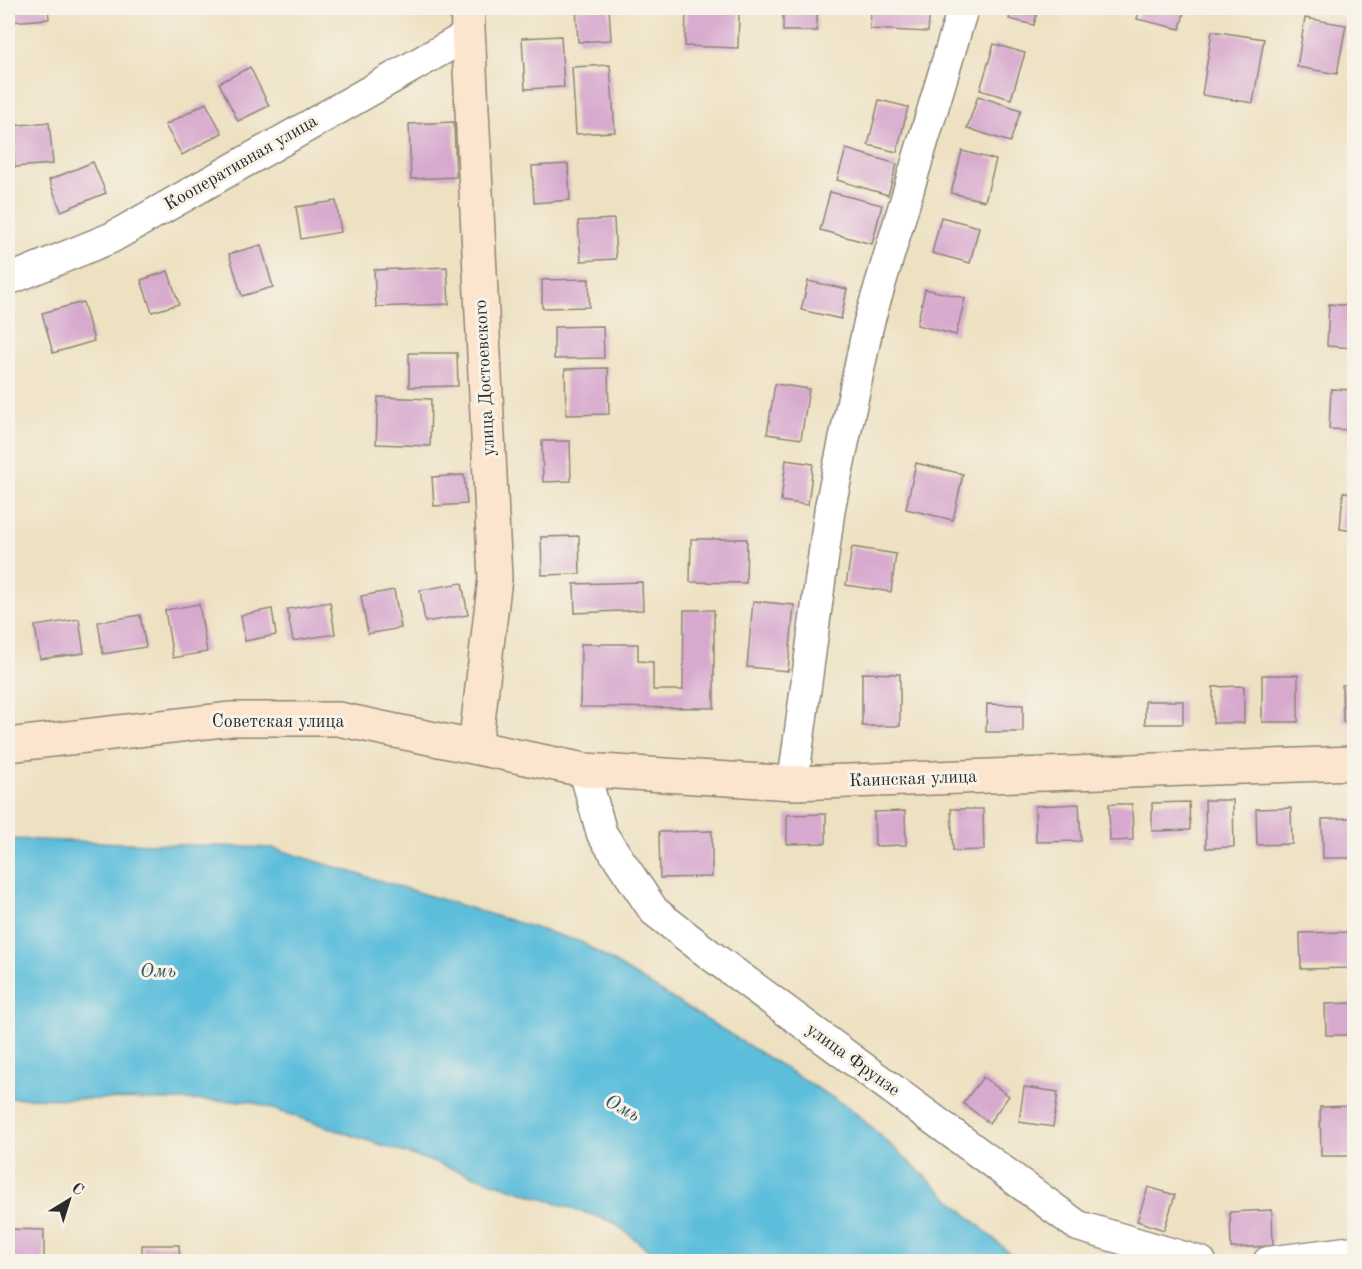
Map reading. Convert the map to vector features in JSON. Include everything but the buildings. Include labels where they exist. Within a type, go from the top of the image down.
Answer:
[{"type":"main road","name":"улица Достоевского","points":[[468,21],[495,578],[475,747]]},
{"type":"main road","name":"Советская улица","points":[[8,745],[231,718],[338,719],[475,747]]},
{"type":"main road","name":"Каинская улица","points":[[475,747],[584,770],[793,783],[1354,763]]},
{"type":"street","points":[[793,783],[830,507],[869,322],[963,8]]},
{"type":"street","name":"Кооперативная улица","points":[[11,271],[111,238],[468,21]]},
{"type":"street","name":"улица Фрунзе","points":[[584,770],[602,834],[654,911],[718,961],[1078,1226],[1201,1262]]},
{"type":"street","points":[[1268,1262],[1354,1251]]},
{"type":"water","name":"Омь","points":[[8,839],[273,848],[581,942],[851,1109],[1018,1261],[662,1261],[613,1222],[249,1101],[8,1098]]}]
